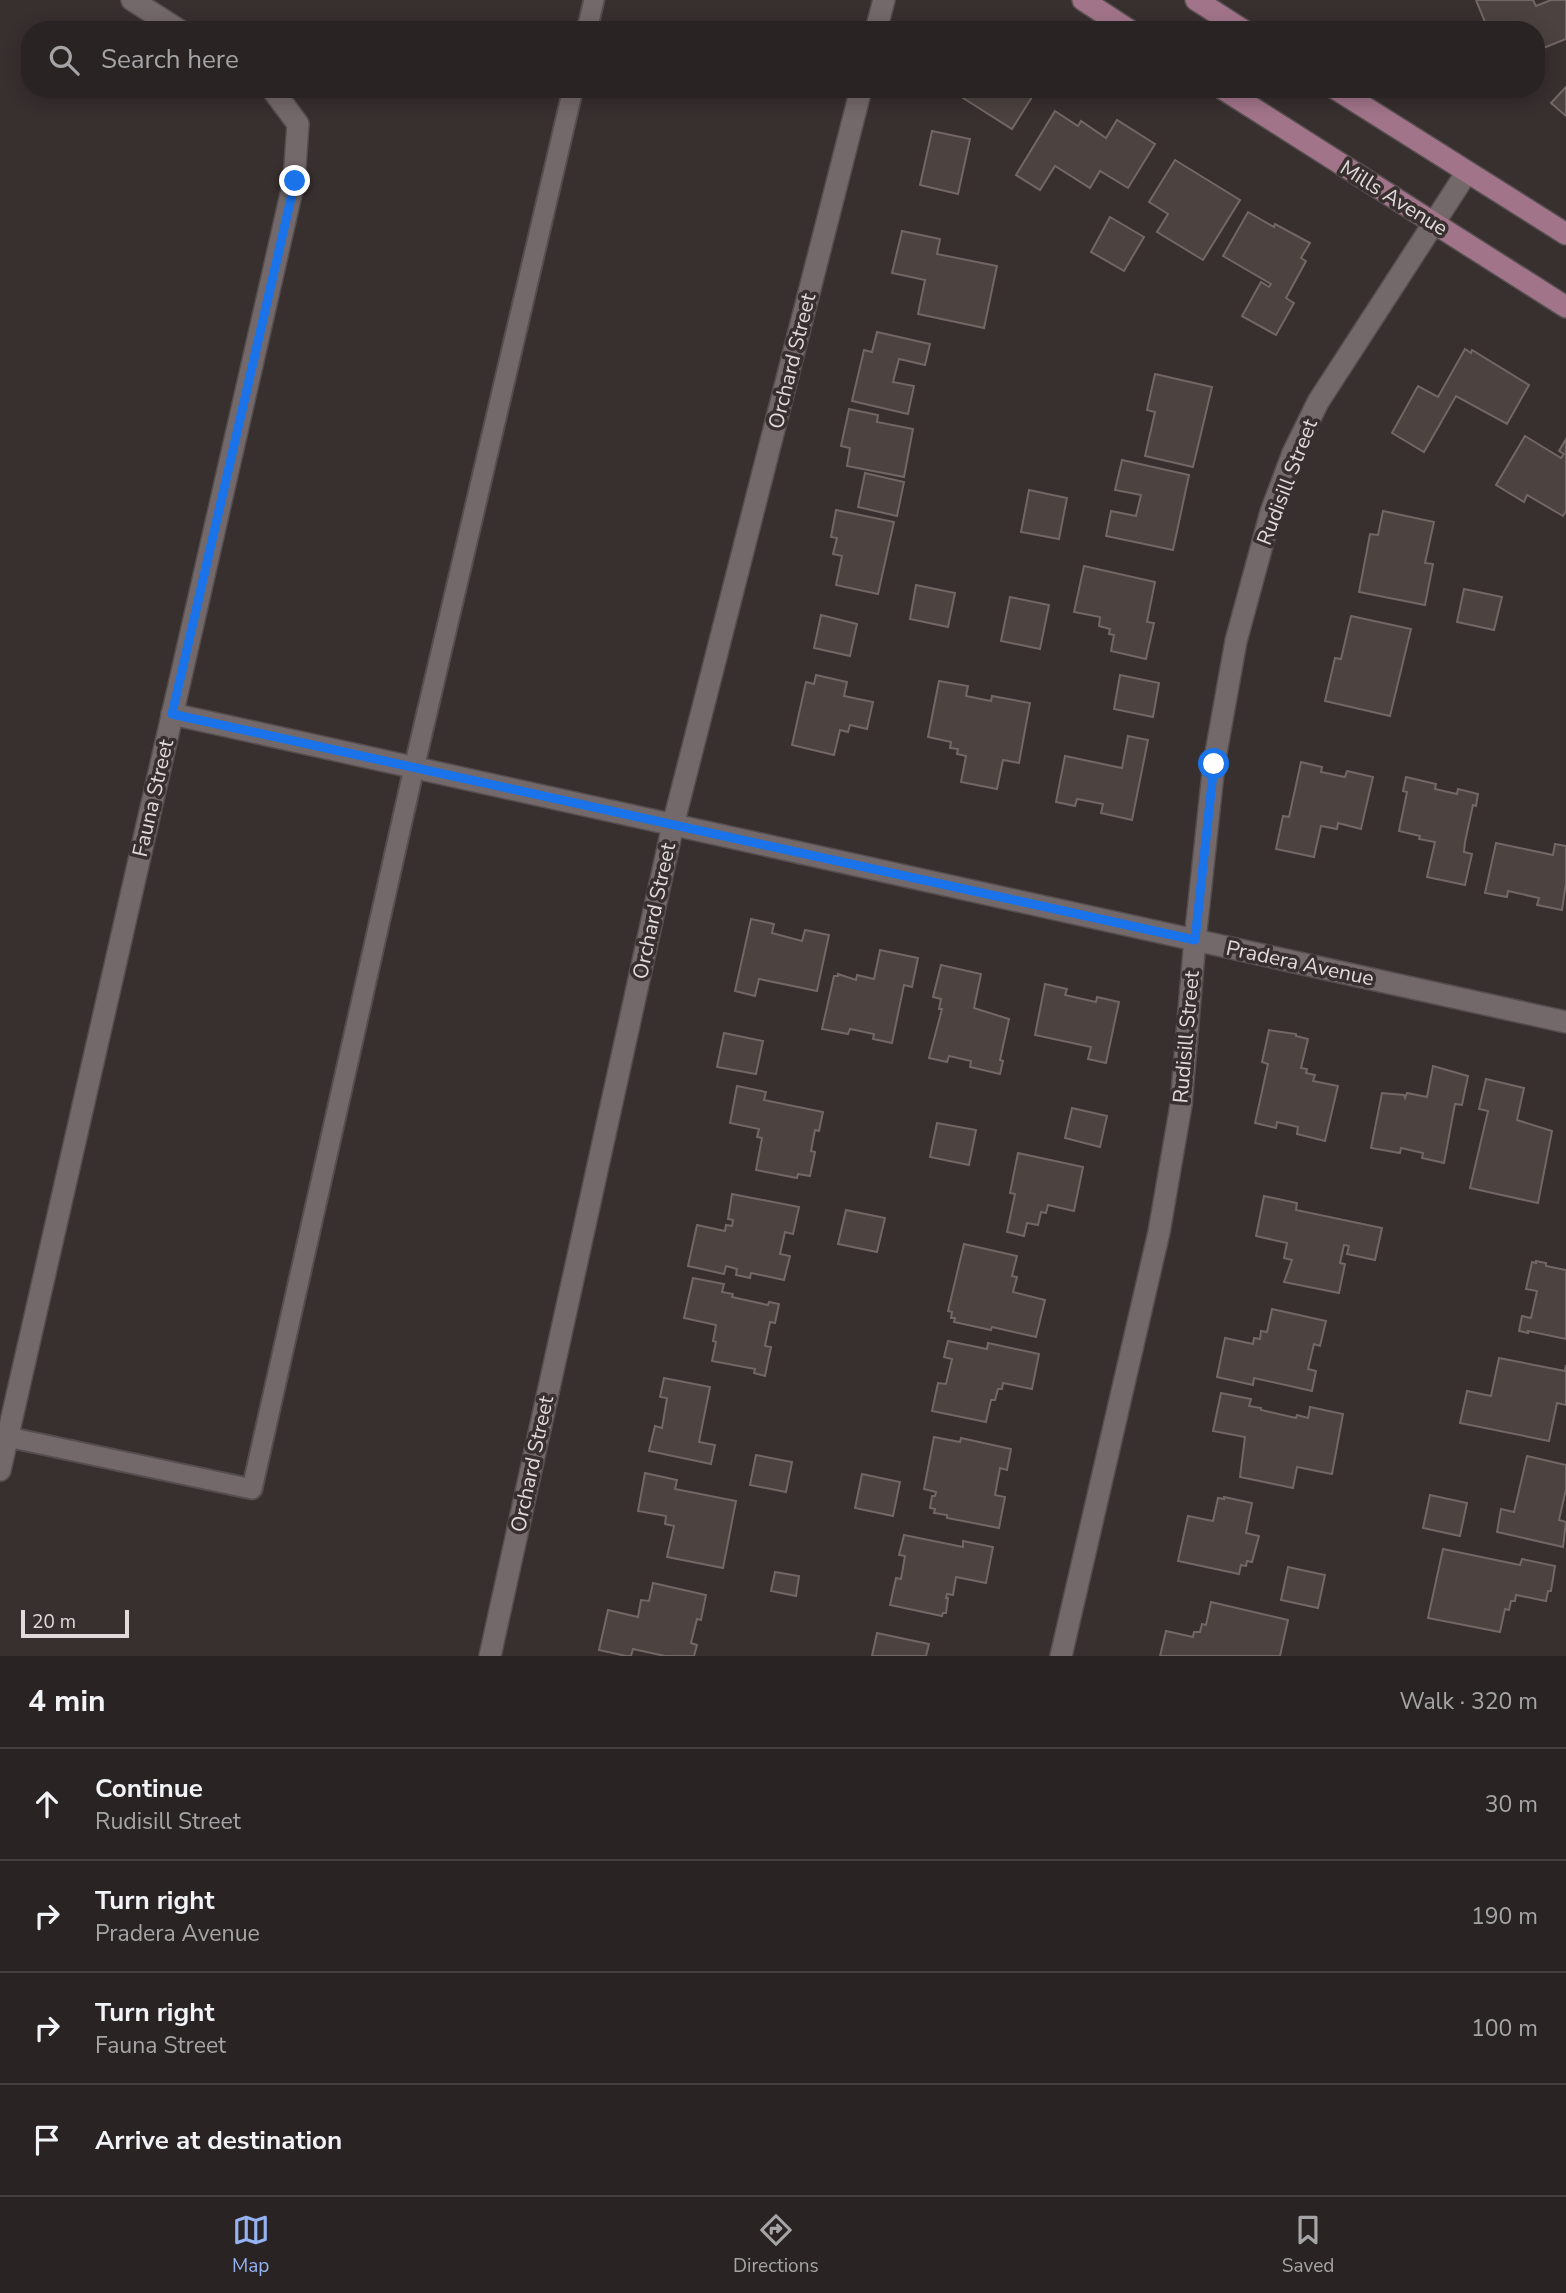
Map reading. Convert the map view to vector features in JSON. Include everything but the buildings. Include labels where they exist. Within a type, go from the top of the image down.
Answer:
[{"type":"main road","points":[[1083,0],[1115,21]]},
{"type":"main road","points":[[1196,0],[1229,21]]},
{"type":"main road","name":"Mills Avenue","points":[[1237,98],[1566,306]]},
{"type":"main road","points":[[1350,98],[1566,234]]},
{"type":"street","points":[[132,0],[165,21]]},
{"type":"street","points":[[878,21],[884,0]]},
{"type":"street","name":"Fauna Street","points":[[0,1470],[295,181],[298,124],[279,98]]},
{"type":"street","name":"Orchard Street","points":[[490,1656],[673,825],[859,98]]},
{"type":"street","name":"Rudisill Street","points":[[1061,1656],[1159,1233],[1181,1105],[1214,764],[1234,655],[1271,512],[1293,453],[1318,402],[1466,172]]},
{"type":"street","name":"Pradera Avenue","points":[[172,714],[1566,1022]]},
{"type":"lane","points":[[589,21],[594,0]]},
{"type":"lane","points":[[8,1437],[252,1489],[414,768],[571,98]]},
{"type":"route","points":[[295,181],[172,714],[1195,940],[1214,764]]}]
